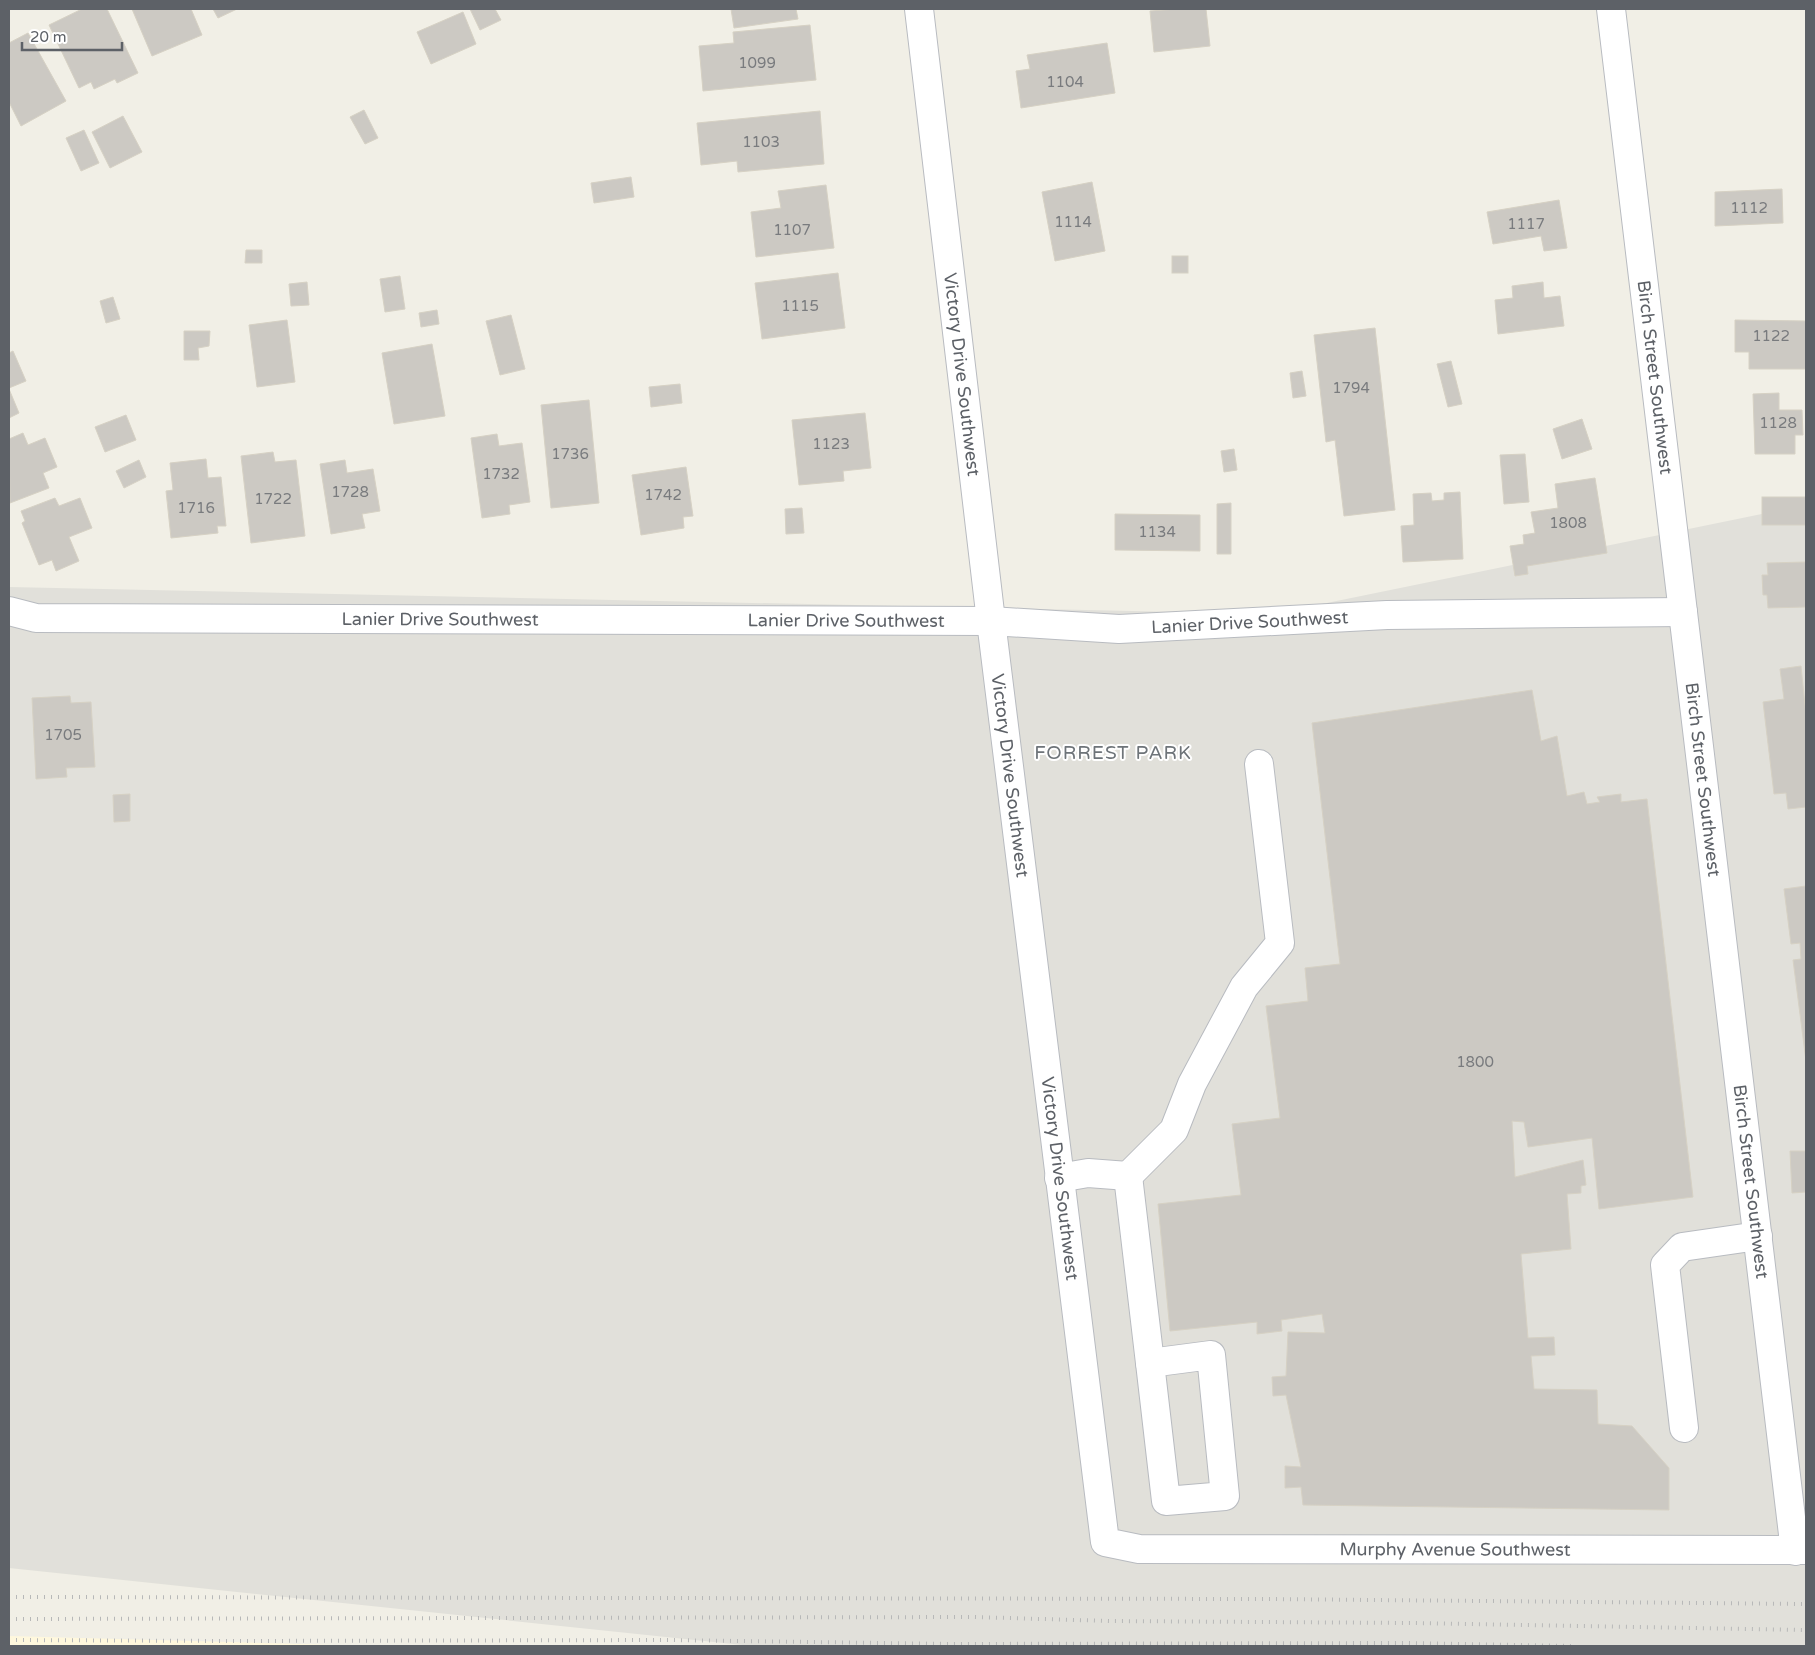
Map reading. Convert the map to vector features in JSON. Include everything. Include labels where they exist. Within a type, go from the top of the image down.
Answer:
[{"type":"street","name":"Victory Drive Southwest","points":[[919,9],[991,621],[1105,1542]]},
{"type":"street","name":"Birch Street Southwest","points":[[1611,9],[1758,1236],[1801,1551]]},
{"type":"street","name":"Lanier Drive Southwest","points":[[9,611],[36,618],[991,621],[1119,629],[1387,615],[1683,612]]},
{"type":"street","points":[[1059,1178],[1088,1174],[1128,1176],[1174,1130],[1192,1084],[1244,987],[1280,942],[1259,764]]},
{"type":"street","points":[[1128,1176],[1166,1502],[1225,1496],[1212,1354],[1150,1363]]},
{"type":"street","points":[[1684,1428],[1665,1265],[1682,1247],[1758,1236]]},
{"type":"street","name":"Murphy Avenue Southwest","points":[[1105,1542],[1139,1549],[1801,1551]]},
{"type":"shaded area","points":[[1806,505],[1806,1646],[752,1646],[9,1568],[9,587],[1273,614]]},
{"type":"shaded area","points":[[9,1636],[371,1646],[9,1646]]},
{"type":"building","points":[[82,9],[107,9],[138,73],[117,83],[115,79],[94,89],[91,82],[79,88],[49,25]]},
{"type":"building","points":[[132,9],[191,9],[202,35],[152,56]]},
{"type":"building","points":[[213,9],[237,9],[218,18]]},
{"type":"building","points":[[470,9],[495,9],[501,20],[480,30]]},
{"type":"building","points":[[731,9],[796,9],[798,19],[734,28]]},
{"type":"building","points":[[1206,9],[1210,46],[1154,52],[1150,11]]},
{"type":"building","points":[[463,12],[476,44],[431,64],[417,32]]},
{"type":"building","points":[[810,25],[816,80],[703,91],[699,46],[734,43],[733,32]]},
{"type":"building","points":[[28,33],[66,101],[21,126],[9,102],[9,43]]},
{"type":"building","points":[[1107,43],[1115,93],[1021,108],[1016,71],[1030,69],[1027,55]]},
{"type":"building","points":[[364,110],[378,138],[365,144],[350,117]]},
{"type":"building","points":[[820,111],[824,164],[738,172],[737,161],[701,165],[697,123]]},
{"type":"building","points":[[123,116],[142,152],[110,168],[92,132]]},
{"type":"building","points":[[84,130],[99,163],[81,171],[66,138]]},
{"type":"building","points":[[631,177],[634,197],[594,203],[591,183]]},
{"type":"building","points":[[1092,182],[1105,251],[1055,261],[1042,192]]},
{"type":"building","points":[[826,185],[834,248],[756,257],[751,212],[781,208],[778,191]]},
{"type":"building","points":[[1782,189],[1783,223],[1715,226],[1715,192]]},
{"type":"building","points":[[1559,200],[1567,248],[1544,251],[1541,236],[1493,244],[1487,212]]},
{"type":"building","points":[[246,250],[262,250],[262,263],[245,263]]},
{"type":"building","points":[[1172,256],[1188,256],[1188,273],[1172,273]]},
{"type":"building","points":[[838,273],[845,328],[762,339],[755,283]]},
{"type":"building","points":[[400,276],[405,309],[385,312],[380,279]]},
{"type":"building","points":[[307,282],[309,305],[291,306],[289,284]]},
{"type":"building","points":[[1543,282],[1544,298],[1560,296],[1564,326],[1498,334],[1495,300],[1513,298],[1512,286]]},
{"type":"building","points":[[113,297],[120,319],[106,323],[100,301]]},
{"type":"building","points":[[437,310],[439,324],[421,327],[419,313]]},
{"type":"building","points":[[511,315],[525,369],[500,375],[486,321]]},
{"type":"building","points":[[287,320],[295,382],[257,387],[249,325]]},
{"type":"building","points":[[1735,320],[1806,321],[1806,369],[1749,369],[1749,352],[1735,352]]},
{"type":"building","points":[[1375,328],[1395,510],[1344,516],[1335,440],[1326,442],[1314,335]]},
{"type":"building","points":[[184,331],[210,331],[209,346],[198,348],[199,360],[184,360]]},
{"type":"building","points":[[432,344],[445,416],[394,424],[382,353]]},
{"type":"building","points":[[13,351],[26,381],[9,388],[9,353]]},
{"type":"building","points":[[1451,361],[1462,404],[1448,407],[1437,364]]},
{"type":"building","points":[[1302,371],[1306,396],[1293,398],[1290,373]]},
{"type":"building","points":[[680,384],[682,403],[651,407],[649,387]]},
{"type":"building","points":[[9,389],[19,413],[9,418]]},
{"type":"building","points":[[1779,393],[1779,410],[1802,410],[1803,435],[1795,435],[1795,454],[1755,454],[1753,394]]},
{"type":"building","points":[[589,400],[599,503],[551,508],[541,405]]},
{"type":"building","points":[[865,413],[871,468],[843,471],[844,481],[799,485],[792,420]]},
{"type":"building","points":[[126,415],[136,440],[105,452],[95,427]]},
{"type":"building","points":[[1582,419],[1592,449],[1562,459],[1553,429]]},
{"type":"building","points":[[23,433],[28,445],[45,438],[57,467],[43,473],[49,488],[10,503],[9,439]]},
{"type":"building","points":[[497,434],[499,446],[522,443],[530,502],[509,505],[510,514],[482,518],[471,438]]},
{"type":"building","points":[[1234,449],[1237,470],[1224,472],[1221,451]]},
{"type":"building","points":[[273,452],[275,462],[296,460],[305,536],[251,543],[241,456]]},
{"type":"building","points":[[1525,454],[1529,502],[1504,504],[1500,455]]},
{"type":"building","points":[[206,459],[208,478],[221,477],[226,526],[217,526],[218,533],[171,538],[166,491],[173,490],[170,463]]},
{"type":"building","points":[[139,460],[146,477],[124,488],[116,471]]},
{"type":"building","points":[[345,460],[347,473],[373,469],[380,511],[362,514],[365,528],[331,534],[320,464]]},
{"type":"building","points":[[686,467],[693,516],[683,517],[684,528],[641,535],[632,475]]},
{"type":"building","points":[[1595,478],[1607,553],[1527,566],[1528,574],[1515,576],[1510,546],[1524,544],[1523,535],[1535,533],[1531,512],[1558,508],[1555,484]]},
{"type":"building","points":[[1460,492],[1463,559],[1403,562],[1401,526],[1414,525],[1413,494],[1431,493],[1432,501],[1444,500],[1444,493]]},
{"type":"building","points":[[1762,497],[1806,497],[1806,525],[1762,525]]},
{"type":"building","points":[[55,498],[59,506],[80,498],[92,528],[69,537],[79,561],[56,571],[52,560],[39,565],[22,523],[25,521],[21,511]]},
{"type":"building","points":[[1231,503],[1231,554],[1217,554],[1217,504]]},
{"type":"building","points":[[802,508],[804,533],[786,534],[785,509]]},
{"type":"building","points":[[1115,514],[1200,515],[1200,551],[1115,550]]},
{"type":"building","points":[[1806,562],[1806,607],[1768,608],[1767,595],[1763,595],[1762,575],[1768,575],[1767,563]]},
{"type":"building","points":[[1801,666],[1806,715],[1806,807],[1788,809],[1786,793],[1774,794],[1763,702],[1784,699],[1780,669]]},
{"type":"building","points":[[1532,690],[1541,741],[1557,736],[1567,796],[1584,792],[1587,804],[1600,802],[1597,797],[1621,794],[1621,802],[1647,799],[1693,1197],[1599,1209],[1592,1138],[1528,1147],[1524,1122],[1512,1121],[1515,1177],[1583,1160],[1586,1185],[1581,1186],[1581,1193],[1567,1194],[1571,1249],[1521,1254],[1528,1338],[1554,1337],[1555,1355],[1531,1356],[1534,1389],[1597,1390],[1598,1424],[1632,1426],[1669,1468],[1669,1510],[1303,1505],[1301,1487],[1285,1488],[1285,1466],[1301,1467],[1286,1395],[1273,1396],[1272,1377],[1286,1376],[1288,1332],[1325,1333],[1322,1314],[1281,1320],[1282,1331],[1257,1334],[1257,1322],[1170,1331],[1158,1204],[1241,1195],[1232,1124],[1280,1118],[1266,1006],[1308,1001],[1305,968],[1340,964],[1312,723]]},
{"type":"building","points":[[70,696],[71,703],[91,702],[95,767],[66,768],[67,777],[36,779],[32,698]]},
{"type":"building","points":[[130,794],[130,821],[114,822],[113,795]]},
{"type":"building","points":[[1806,886],[1806,1061],[1793,960],[1801,959],[1800,943],[1791,944],[1784,889]]},
{"type":"building","points":[[1790,1151],[1806,1151],[1806,1192],[1792,1193]]},
{"type":"railway","points":[[9,1597],[1266,1599],[1806,1604]]},
{"type":"railway","points":[[9,1619],[975,1617],[1109,1621],[1412,1623],[1806,1630]]},
{"type":"railway","points":[[9,1640],[668,1640],[953,1644],[1408,1643],[1573,1646]]},
{"type":"district","name":"FORREST PARK","points":[[1113,752]]}]
